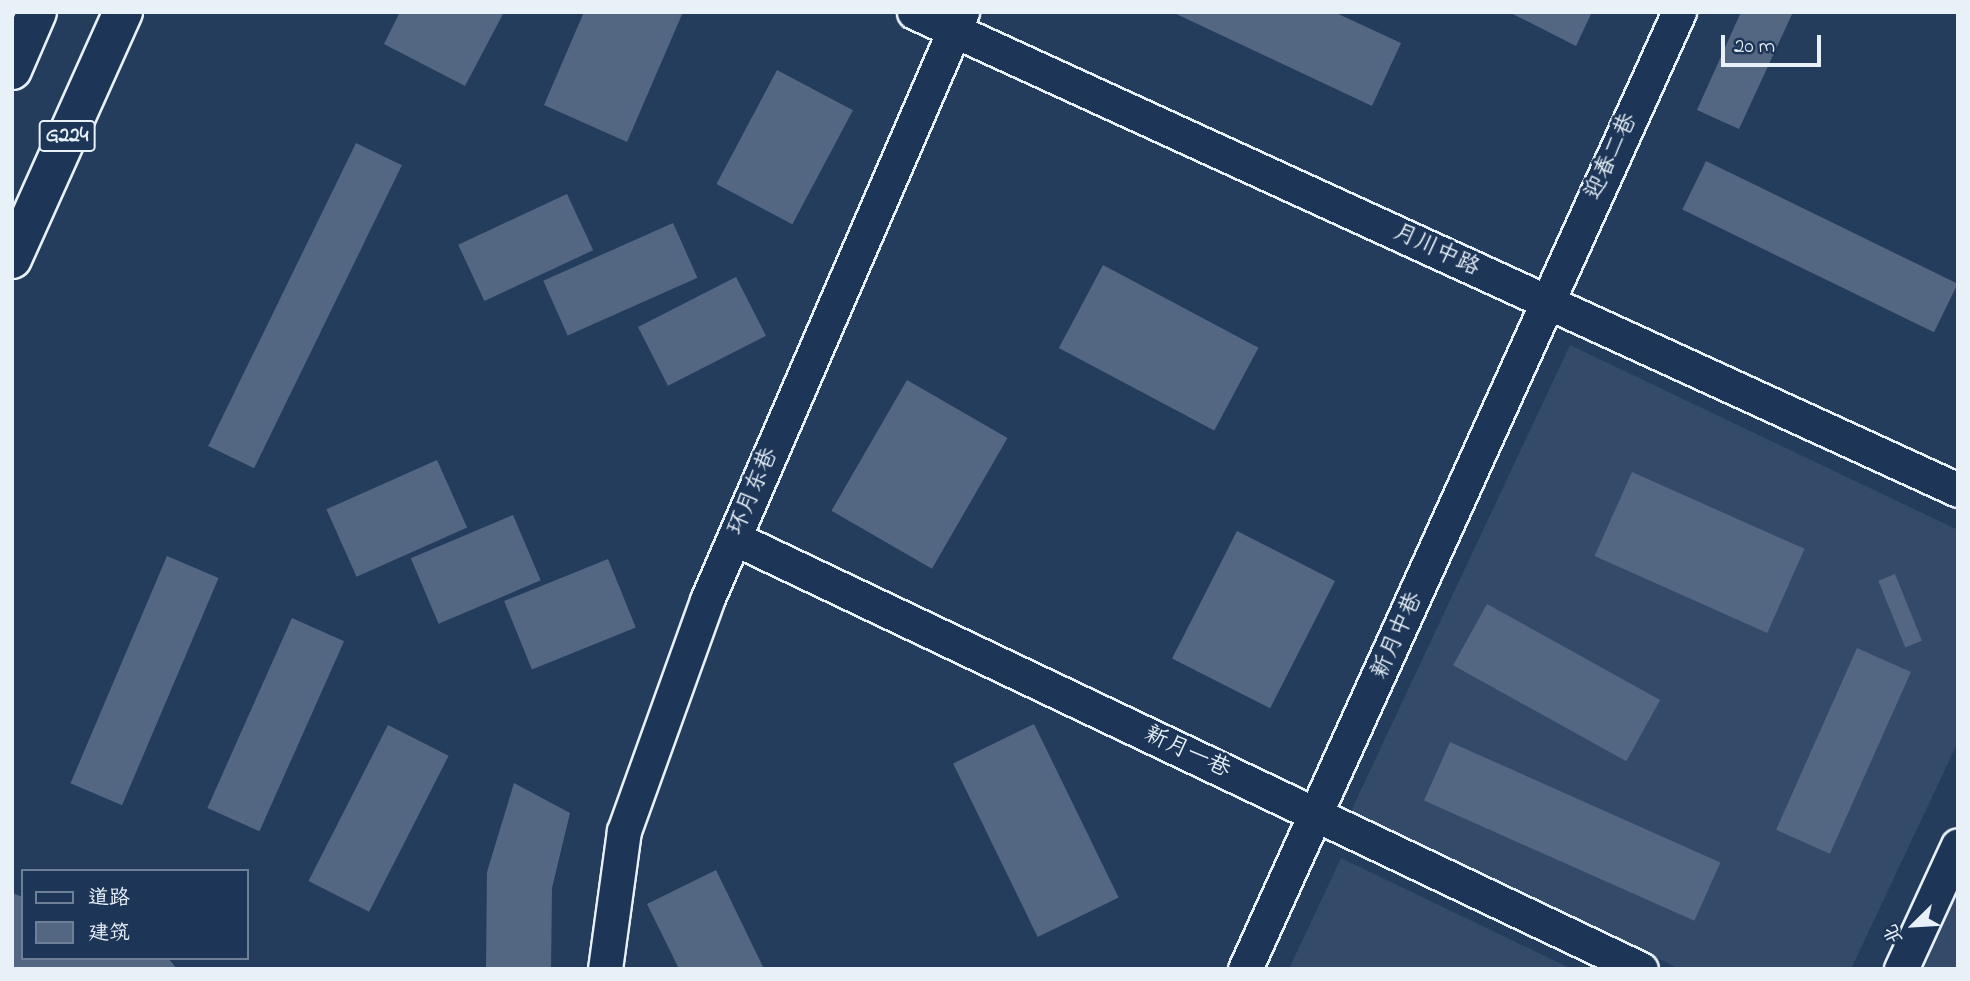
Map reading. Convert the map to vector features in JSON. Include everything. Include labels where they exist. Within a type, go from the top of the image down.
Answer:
[{"type":"highway","points":[[12,70],[37,12]]},
{"type":"highway","name":"G224","points":[[12,259],[123,12]]},
{"type":"street","name":"月川中路","points":[[914,12],[958,22],[1545,301],[1958,490]]},
{"type":"street","name":"迎春二巷","points":[[1545,301],[1679,12]]},
{"type":"street","name":"环月东巷","points":[[605,969],[624,831],[734,538],[958,22]]},
{"type":"street","name":"新月中巷","points":[[1245,969],[1319,816],[1545,301]]},
{"type":"street","name":"新月一巷","points":[[734,538],[1640,969]]},
{"type":"street","points":[[1901,969],[1958,845]]},
{"type":"shaded area","points":[[1570,345],[1958,530],[1958,742],[1851,969],[1680,969],[1351,811]]},
{"type":"shaded area","points":[[1341,858],[1572,969],[1289,969]]},
{"type":"shaded area","points":[[1958,881],[1958,969],[1920,969]]},
{"type":"building","points":[[400,12],[504,12],[465,86],[384,44]]},
{"type":"building","points":[[584,12],[683,12],[627,142],[544,105]]},
{"type":"building","points":[[1172,12],[1334,12],[1401,43],[1372,106]]},
{"type":"building","points":[[1509,12],[1592,12],[1576,46]]},
{"type":"building","points":[[1741,12],[1793,12],[1739,129],[1697,110]]},
{"type":"building","points":[[777,70],[853,110],[792,224],[716,184]]},
{"type":"building","points":[[356,143],[402,165],[254,468],[208,446]]},
{"type":"building","points":[[1706,161],[1958,284],[1934,332],[1682,210]]},
{"type":"building","points":[[567,194],[593,250],[484,301],[458,245]]},
{"type":"building","points":[[673,223],[697,278],[568,336],[543,281]]},
{"type":"building","points":[[1103,265],[1258,348],[1214,431],[1059,348]]},
{"type":"building","points":[[736,277],[766,336],[668,386],[638,327]]},
{"type":"building","points":[[907,380],[1007,438],[932,569],[832,511]]},
{"type":"building","points":[[437,460],[467,528],[357,577],[326,509]]},
{"type":"building","points":[[1632,472],[1805,549],[1767,633],[1595,556]]},
{"type":"building","points":[[513,515],[541,580],[439,624],[411,558]]},
{"type":"building","points":[[1237,531],[1335,581],[1270,708],[1172,658]]},
{"type":"building","points":[[167,556],[219,578],[122,805],[70,783]]},
{"type":"building","points":[[608,559],[636,628],[532,670],[504,601]]},
{"type":"building","points":[[1895,574],[1922,641],[1905,648],[1878,581]]},
{"type":"building","points":[[1487,604],[1660,700],[1626,761],[1453,665]]},
{"type":"building","points":[[292,618],[344,641],[259,831],[207,808]]},
{"type":"building","points":[[1857,648],[1911,672],[1830,854],[1776,830]]},
{"type":"building","points":[[1034,724],[1119,897],[1038,937],[953,763]]},
{"type":"building","points":[[388,725],[449,756],[369,912],[309,881]]},
{"type":"building","points":[[1450,742],[1720,862],[1694,921],[1424,800]]},
{"type":"building","points":[[514,783],[570,813],[552,888],[551,969],[486,969],[487,872]]},
{"type":"building","points":[[716,870],[764,969],[679,969],[647,904]]},
{"type":"building","points":[[12,893],[21,896],[21,960],[170,960],[177,969],[12,969]]}]
